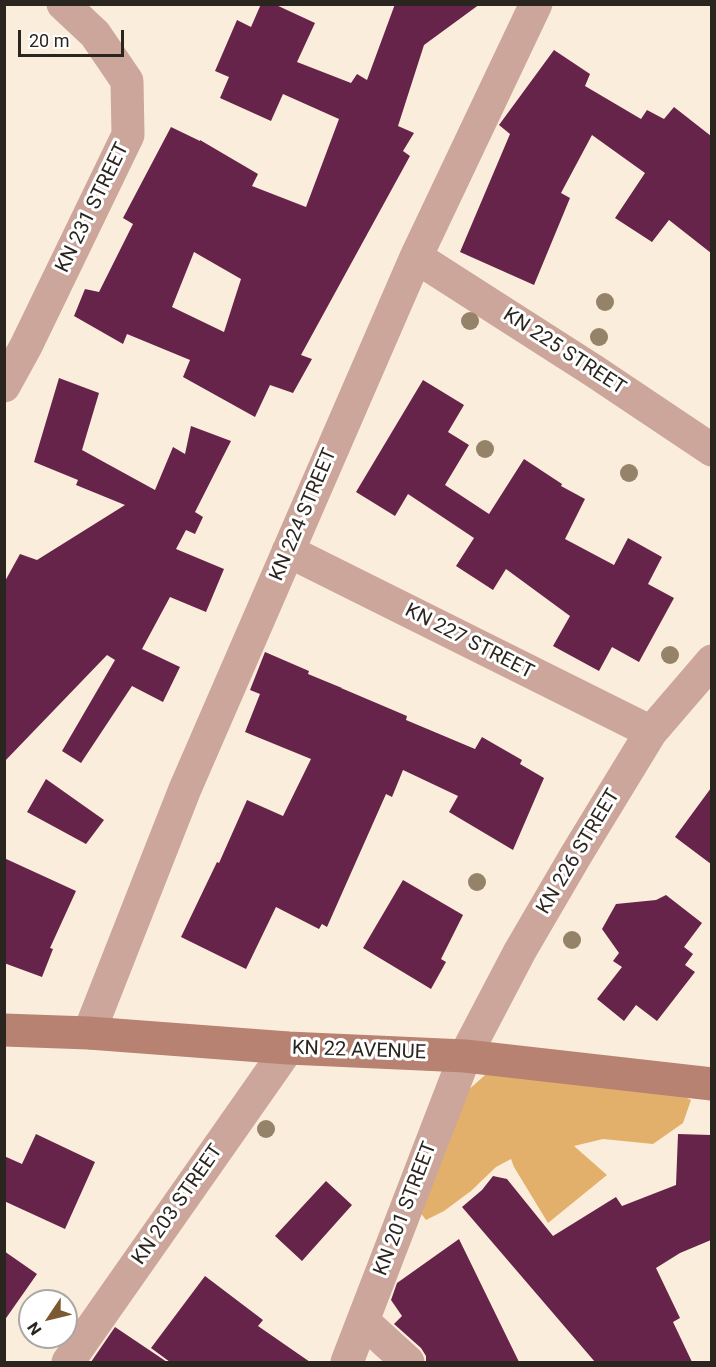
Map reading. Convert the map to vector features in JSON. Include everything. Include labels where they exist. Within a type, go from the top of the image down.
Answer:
[{"type":"street","name":"KN 231 STREET","points":[[4,386],[128,135],[127,81],[95,34],[63,4]]},
{"type":"street","name":"KN 224 STREET","points":[[89,1033],[185,789],[288,551],[416,257],[536,4]]},
{"type":"street","name":"KN 225 STREET","points":[[416,257],[594,371],[711,450]]},
{"type":"street","name":"KN 227 STREET","points":[[288,551],[651,732]]},
{"type":"street","name":"KN 226 STREET","points":[[465,1056],[520,951],[651,732],[711,661]]},
{"type":"street","name":"KN 22 AVENUE","points":[[4,1030],[89,1033],[288,1048],[465,1056],[711,1084]]},
{"type":"street","name":"KN 203 STREET","points":[[68,1362],[288,1048]]},
{"type":"street","name":"KN 201 STREET","points":[[347,1362],[465,1056]]},
{"type":"street","points":[[363,1321],[408,1362]]},
{"type":"shaded area","points":[[494,1067],[667,1088],[691,1100],[683,1123],[653,1144],[603,1139],[574,1146],[607,1175],[548,1223],[511,1159],[496,1167],[471,1191],[444,1211],[426,1220],[416,1207],[455,1102]]},
{"type":"building","points":[[261,4],[274,4],[315,23],[297,62],[351,83],[357,74],[367,80],[395,4],[480,4],[424,45],[398,126],[414,133],[403,151],[410,156],[301,355],[312,359],[293,393],[270,385],[255,417],[183,377],[190,360],[127,334],[123,344],[74,316],[85,289],[99,292],[133,224],[123,218],[171,127],[200,140],[258,174],[252,186],[306,207],[339,119],[283,94],[271,121],[220,98],[229,77],[215,71],[237,20],[251,27]],"holes":[[[194,252],[241,279],[224,332],[172,307]]]},
{"type":"building","points":[[554,50],[590,74],[585,86],[641,119],[647,110],[664,119],[674,107],[711,136],[711,253],[669,220],[652,242],[615,218],[645,173],[592,135],[561,193],[570,198],[534,285],[460,252],[510,134],[499,125]]},
{"type":"building","points":[[59,378],[99,393],[82,450],[155,490],[173,447],[185,454],[191,426],[231,441],[195,512],[203,517],[195,534],[186,530],[176,549],[224,569],[206,612],[170,597],[142,649],[180,667],[163,702],[132,686],[81,763],[62,751],[115,660],[107,655],[4,762],[4,583],[20,554],[37,560],[125,505],[76,485],[78,480],[34,462]]},
{"type":"building","points":[[423,380],[464,405],[448,432],[469,445],[445,485],[489,514],[524,459],[562,484],[561,486],[585,499],[565,539],[614,565],[628,538],[662,557],[648,584],[674,598],[639,662],[612,647],[599,671],[553,646],[570,616],[506,569],[493,590],[456,566],[474,538],[408,494],[395,516],[356,492]]},
{"type":"building","points":[[265,652],[309,671],[308,674],[407,716],[406,720],[475,749],[482,737],[522,760],[520,764],[544,778],[513,850],[449,812],[458,796],[403,770],[392,797],[386,794],[327,927],[322,924],[319,929],[276,907],[246,969],[181,937],[217,862],[219,863],[247,800],[283,816],[311,759],[245,732],[260,694],[250,690]]},
{"type":"building","points":[[46,779],[104,820],[86,844],[27,812]]},
{"type":"building","points":[[711,788],[711,864],[675,837]]},
{"type":"building","points":[[4,858],[76,891],[50,948],[53,949],[42,977],[4,963]]},
{"type":"building","points":[[403,880],[463,915],[441,959],[446,962],[431,989],[363,948]]},
{"type":"building","points":[[666,895],[702,923],[684,947],[693,954],[685,965],[695,972],[657,1021],[636,1005],[624,1021],[597,999],[622,967],[613,961],[619,953],[602,929],[616,904],[656,900]]},
{"type":"building","points":[[36,1134],[95,1162],[65,1229],[4,1201],[4,1156],[22,1164]]},
{"type":"building","points":[[678,1134],[711,1135],[711,1240],[680,1253],[656,1268],[680,1318],[673,1322],[692,1362],[595,1362],[462,1207],[482,1190],[493,1176],[507,1179],[553,1236],[616,1197],[622,1206],[676,1185]]},
{"type":"building","points":[[326,1181],[352,1205],[302,1261],[275,1236]]},
{"type":"building","points":[[459,1239],[519,1362],[426,1362],[426,1356],[421,1348],[394,1324],[402,1316],[391,1300],[397,1283]]},
{"type":"building","points":[[4,1251],[37,1274],[26,1289],[18,1289],[18,1301],[4,1321]]},
{"type":"building","points":[[205,1276],[263,1320],[258,1326],[310,1362],[170,1362],[151,1348]]},
{"type":"building","points":[[115,1327],[167,1362],[91,1362]]}]
